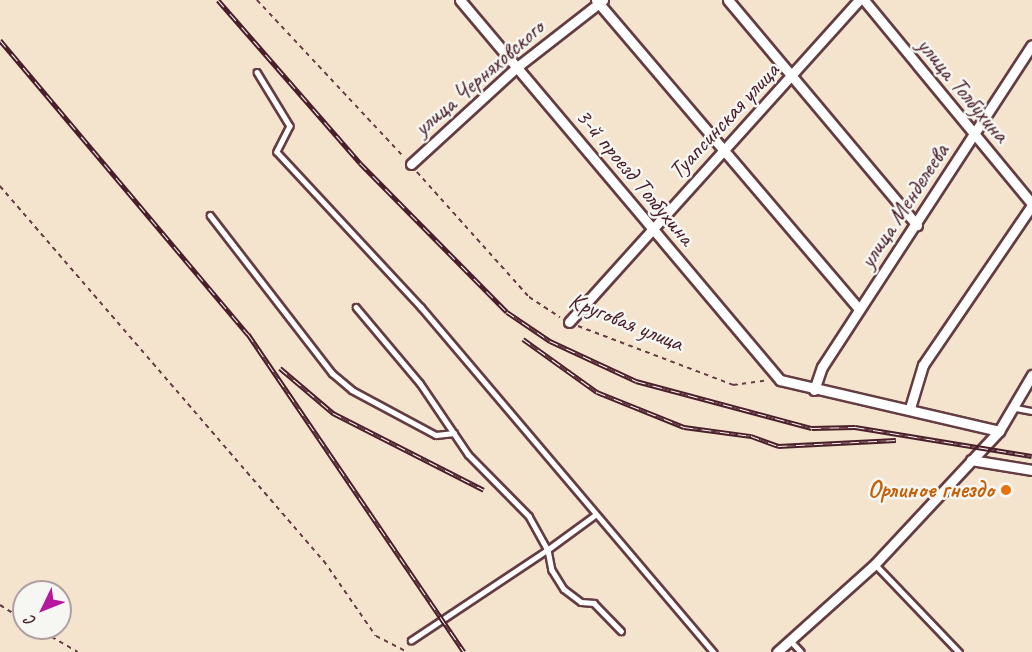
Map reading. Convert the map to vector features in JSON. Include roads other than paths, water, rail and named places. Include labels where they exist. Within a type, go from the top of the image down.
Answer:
[{"type":"street","name":"3-й проезд Толбухина","points":[[460,0],[780,380],[814,390]]},
{"type":"street","points":[[728,0],[917,225]]},
{"type":"street","name":"Туапсинская улица","points":[[569,322],[651,226],[725,152],[859,0]]},
{"type":"street","name":"улица Толбухина","points":[[864,0],[1032,204]]},
{"type":"street","name":"улица Черняховского","points":[[411,164],[517,67],[599,1]]},
{"type":"street","points":[[599,1],[859,309]]},
{"type":"street","name":"улица Менделеева","points":[[814,390],[822,367],[917,225],[1032,45]]},
{"type":"street","points":[[910,408],[923,365],[1032,204]]},
{"type":"street","points":[[777,652],[875,564],[999,431],[1016,408],[1032,375]]},
{"type":"street","points":[[814,390],[910,408],[999,431]]},
{"type":"street","points":[[971,460],[1032,470]]},
{"type":"lane","points":[[257,72],[290,126],[277,152],[414,299],[714,652]]},
{"type":"lane","points":[[210,215],[332,373],[352,390],[436,435],[454,433]]},
{"type":"lane","points":[[356,307],[454,433],[529,516],[548,550],[564,589],[581,602],[594,603],[621,631]]},
{"type":"lane","points":[[1016,408],[1032,411]]},
{"type":"lane","points":[[411,641],[548,550],[596,515]]},
{"type":"lane","points":[[875,564],[959,652]]},
{"type":"lane","points":[[790,640],[801,652]]},
{"type":"railway","points":[[218,0],[360,163],[507,312],[550,341],[636,381],[812,428],[855,427],[1032,456]]},
{"type":"railway","points":[[0,40],[248,334],[464,652]]},
{"type":"railway","points":[[523,339],[597,392],[684,427],[751,436],[778,446],[896,440]]},
{"type":"railway","points":[[280,368],[333,413],[484,490]]},
{"type":"place","name":"Орлиное гнездо","points":[[1006,490]]}]
